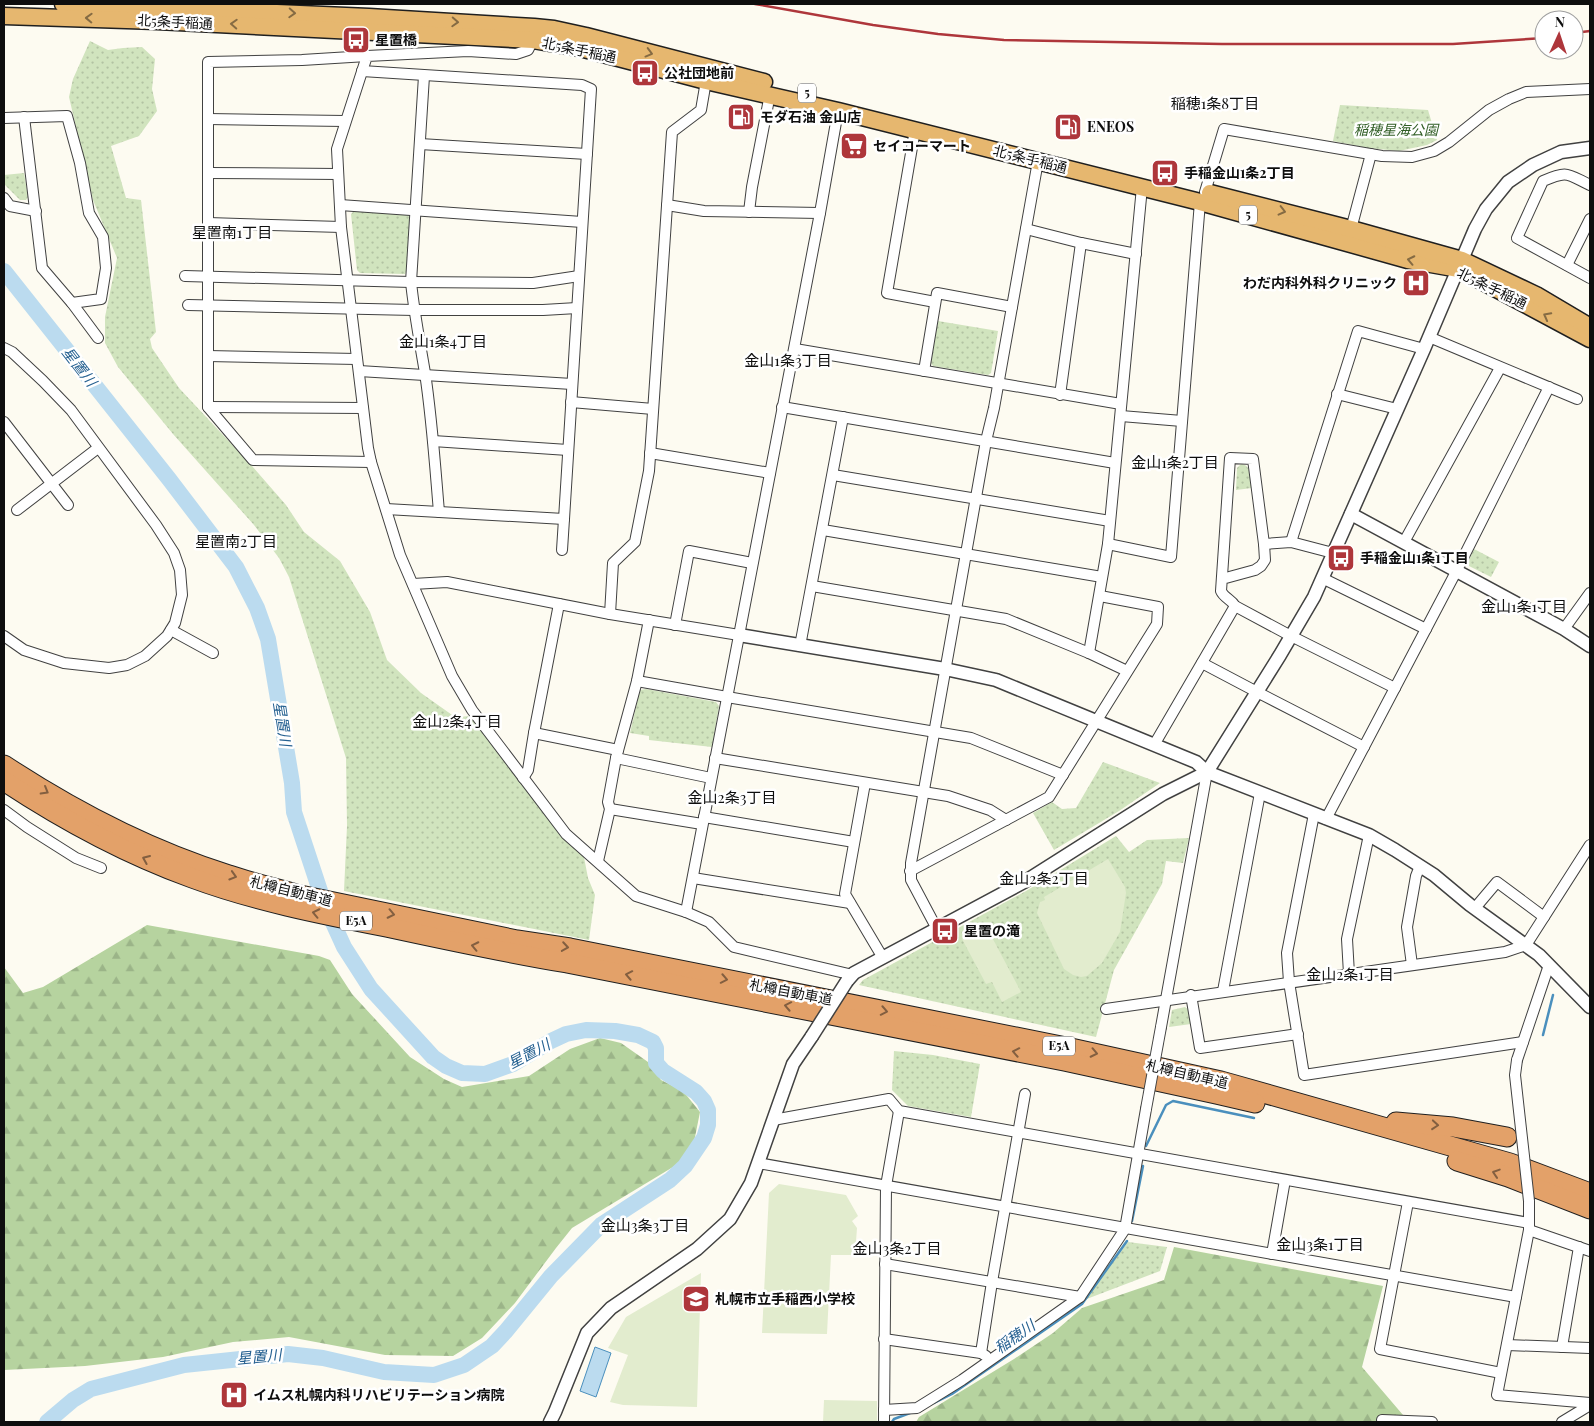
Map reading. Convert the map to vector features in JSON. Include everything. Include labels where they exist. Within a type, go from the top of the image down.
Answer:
[{"type":"highway","name":"北5条手稲通","points":[[63,4],[586,36],[1202,197],[1408,260],[1460,264],[1590,339]]},
{"type":"highway","name":"北5条手稲通","points":[[4,16],[139,10]]},
{"type":"highway","name":"北5条手稲通","points":[[533,33],[584,49],[706,80],[770,94],[1142,187],[1202,197],[1351,228],[1460,264],[1536,295],[1590,327]]},
{"type":"highway","name":"札樽自動車道","points":[[4,765],[85,814],[236,892],[303,910],[520,948],[599,954],[1099,1054],[1221,1081],[1510,1163],[1590,1193]]},
{"type":"highway","name":"札樽自動車道","points":[[4,781],[79,827],[134,854],[189,869]]},
{"type":"highway","name":"札樽自動車道","points":[[520,948],[567,963],[987,1046],[1216,1094],[1382,1136],[1508,1177],[1590,1209]]},
{"type":"highway","points":[[1352,1118],[1452,1127],[1507,1137]]},
{"type":"street","points":[[371,462],[253,460],[208,407],[208,62],[302,60],[398,53],[468,51],[516,54],[528,50],[533,33]]},
{"type":"street","points":[[367,56],[337,149],[341,227],[363,408],[371,462],[400,554],[452,676],[472,710],[566,834],[636,896],[686,912],[709,922],[734,947],[850,978]]},
{"type":"street","points":[[362,71],[582,85],[591,89],[562,550]]},
{"type":"street","points":[[424,76],[410,282],[425,374],[433,441],[438,512]]},
{"type":"street","points":[[610,614],[613,563],[635,542],[649,470],[672,132],[701,110],[706,80]]},
{"type":"street","points":[[1108,544],[1171,557],[1202,197],[1224,129],[1382,156],[1412,157],[1434,150],[1449,142],[1489,110],[1526,92],[1590,89]]},
{"type":"street","points":[[750,212],[752,187],[770,94]]},
{"type":"street","points":[[686,912],[782,407],[795,349],[838,111]]},
{"type":"street","points":[[4,118],[67,116],[80,162],[89,213],[103,238],[106,268],[101,299],[72,303]]},
{"type":"street","points":[[24,117],[42,268],[72,303],[98,338]]},
{"type":"street","points":[[208,119],[346,121]]},
{"type":"street","points":[[915,130],[888,293],[935,302]]},
{"type":"street","points":[[420,144],[587,154]]},
{"type":"street","points":[[884,1410],[917,1408],[962,1380],[1080,1297],[1125,1229],[1207,772],[1314,597],[1475,229],[1486,209],[1508,182],[1533,165],[1561,152],[1590,148]]},
{"type":"street","points":[[1351,228],[1371,154]]},
{"type":"street","points":[[938,928],[911,880],[910,871],[1038,161]]},
{"type":"street","points":[[208,173],[338,174]]},
{"type":"street","points":[[1590,185],[1567,174],[1560,174],[1543,180],[1517,238],[1590,278]]},
{"type":"street","points":[[1088,653],[1100,596],[1108,544],[1142,187]]},
{"type":"street","points":[[4,198],[10,206],[36,211]]},
{"type":"street","points":[[340,205],[582,222]]},
{"type":"street","points":[[667,205],[704,211],[820,213]]},
{"type":"street","points":[[1567,265],[1590,219]]},
{"type":"street","points":[[208,224],[341,227]]},
{"type":"street","points":[[1026,229],[1136,254]]},
{"type":"street","points":[[1060,394],[1081,243]]},
{"type":"street","points":[[185,276],[533,283],[579,276]]},
{"type":"street","points":[[924,371],[937,293],[1012,307]]},
{"type":"street","points":[[188,305],[414,310],[543,310],[577,308]]},
{"type":"street","points":[[1290,542],[1358,331],[1424,349]]},
{"type":"street","points":[[1429,337],[1577,399]]},
{"type":"street","points":[[4,348],[12,352],[44,380],[71,410],[156,525],[174,553],[180,570],[182,595],[175,623],[167,636],[145,656],[127,665],[110,668],[64,663],[24,650],[4,636]]},
{"type":"street","points":[[795,349],[1121,404]]},
{"type":"street","points":[[208,356],[357,359]]},
{"type":"street","points":[[1404,542],[1500,368]]},
{"type":"street","points":[[359,371],[572,384]]},
{"type":"street","points":[[1523,1042],[1304,1075],[1289,982],[1287,953],[1320,816],[1364,747],[1457,570],[1549,387]]},
{"type":"street","points":[[1337,394],[1396,409]]},
{"type":"street","points":[[571,402],[653,409]]},
{"type":"street","points":[[208,407],[363,408]]},
{"type":"street","points":[[782,407],[1116,463]]},
{"type":"street","points":[[1121,416],[1182,421]]},
{"type":"street","points":[[800,646],[843,417]]},
{"type":"street","points":[[4,422],[68,505]]},
{"type":"street","points":[[433,441],[568,450]]},
{"type":"street","points":[[17,510],[98,448]]},
{"type":"street","points":[[650,453],[770,474]]},
{"type":"street","points":[[1222,579],[1255,570],[1265,560],[1253,459],[1230,458],[1221,591],[1224,597],[1232,601],[1235,606],[1291,636],[1395,688]]},
{"type":"street","points":[[833,475],[1110,521]]},
{"type":"street","points":[[386,509],[564,519]]},
{"type":"street","points":[[1351,514],[1564,629],[1590,646]]},
{"type":"street","points":[[823,530],[1102,577]]},
{"type":"street","points":[[1264,544],[1290,542],[1333,553]]},
{"type":"street","points":[[675,625],[689,550],[752,563]]},
{"type":"street","points":[[1322,578],[1426,629]]},
{"type":"street","points":[[413,584],[447,582],[610,614],[945,669],[996,680],[1196,762],[1207,772],[1368,835],[1434,875],[1539,955],[1590,1007]]},
{"type":"street","points":[[812,586],[1006,619],[1127,671]]},
{"type":"street","points":[[1564,629],[1590,593]]},
{"type":"street","points":[[910,871],[1049,797],[1157,624],[1158,607],[1100,596]]},
{"type":"street","points":[[523,778],[528,770],[560,604]]},
{"type":"street","points":[[1154,745],[1235,606]]},
{"type":"street","points":[[598,861],[610,809],[608,802],[617,754],[637,681],[649,620]]},
{"type":"street","points":[[171,630],[213,653]]},
{"type":"street","points":[[1202,662],[1364,747]]},
{"type":"street","points":[[637,681],[727,698],[971,738],[1063,775]]},
{"type":"street","points":[[534,733],[711,778]]},
{"type":"street","points":[[715,758],[948,796],[990,810],[1006,820]]},
{"type":"street","points":[[550,1422],[587,1333],[611,1308],[697,1249],[730,1219],[751,1184],[793,1064],[850,978],[883,958],[1024,882],[1163,794],[1207,772]]},
{"type":"street","points":[[865,783],[845,894],[883,958]]},
{"type":"street","points":[[1223,991],[1260,793]]},
{"type":"street","points":[[610,809],[854,842]]},
{"type":"street","points":[[4,810],[76,858],[101,868]]},
{"type":"street","points":[[1349,974],[1347,939],[1368,835]]},
{"type":"street","points":[[1106,1009],[1165,999],[1505,952],[1526,945],[1590,845]]},
{"type":"street","points":[[1412,965],[1407,927],[1416,876],[1420,866]]},
{"type":"street","points":[[693,878],[850,903]]},
{"type":"street","points":[[1475,908],[1497,882],[1544,917]]},
{"type":"street","points":[[1549,965],[1517,1060],[1515,1075],[1529,1201],[1529,1227],[1497,1395],[1590,1404]]},
{"type":"street","points":[[1192,996],[1200,1048],[1298,1034]]},
{"type":"street","points":[[981,1354],[1025,1094]]},
{"type":"street","points":[[773,1120],[889,1099],[899,1111],[1408,1202],[1529,1227],[1590,1251]]},
{"type":"street","points":[[884,1422],[886,1186],[899,1111]]},
{"type":"street","points":[[758,1163],[1516,1297]]},
{"type":"street","points":[[1272,1254],[1285,1180]]},
{"type":"street","points":[[1408,1202],[1380,1349],[1501,1373]]},
{"type":"street","points":[[1562,1347],[1579,1247]]},
{"type":"street","points":[[885,1264],[1080,1297]]},
{"type":"street","points":[[884,1339],[981,1354],[991,1360]]},
{"type":"street","points":[[1507,1345],[1590,1348]]},
{"type":"street","points":[[1562,1422],[1590,1404]]},
{"type":"street","points":[[1382,1420],[1432,1422]]},
{"type":"green space","points":[[90,41],[108,50],[142,47],[155,59],[152,89],[157,111],[139,136],[111,146],[126,198],[141,200],[156,332],[150,339],[152,348],[179,388],[286,505],[304,532],[340,561],[370,612],[387,660],[421,693],[455,717],[473,716],[583,852],[588,878],[595,895],[589,940],[344,891],[347,826],[346,758],[289,577],[279,558],[254,525],[173,434],[118,367],[105,343],[105,317],[117,258],[93,200],[69,97],[73,79]]},
{"type":"green space","name":"稲穂星海公園","points":[[1340,105],[1428,110],[1437,140],[1427,145],[1399,151],[1368,148],[1333,141]]},
{"type":"green space","points":[[24,173],[28,197],[26,200],[20,200],[4,184],[4,175]]},
{"type":"green space","points":[[354,211],[409,215],[411,218],[407,270],[405,274],[360,273],[357,270],[351,214]]},
{"type":"green space","points":[[938,321],[998,331],[991,373],[988,375],[933,366],[931,363]]},
{"type":"green space","points":[[1241,464],[1245,465],[1249,470],[1252,488],[1236,490],[1237,468]]},
{"type":"green space","points":[[1474,549],[1499,562],[1491,577],[1469,566],[1468,562]]},
{"type":"green space","points":[[646,689],[716,702],[719,706],[712,747],[649,740],[649,736],[630,733],[640,690]]},
{"type":"green space","points":[[1103,762],[1160,783],[1119,811],[1054,850],[1033,813],[1052,802],[1062,809],[1076,808]]},
{"type":"green space","points":[[1116,836],[1129,852],[1147,840],[1189,838],[1183,863],[1166,861],[1162,884],[1114,970],[1096,1037],[859,985],[863,980],[1026,891]]},
{"type":"green space","points":[[1108,859],[1125,887],[1126,893],[1120,932],[1102,963],[1087,976],[1073,975],[1064,969],[1037,913],[1040,902],[1045,900],[1044,897]]},
{"type":"green space","points":[[147,925],[319,956],[330,960],[352,994],[410,1057],[444,1079],[462,1087],[529,1076],[570,1049],[600,1038],[621,1043],[648,1062],[661,1080],[683,1091],[700,1112],[694,1142],[678,1164],[572,1228],[515,1303],[482,1338],[453,1356],[385,1355],[289,1337],[233,1342],[163,1357],[85,1366],[4,1370],[4,967],[23,993],[43,987]]},
{"type":"green space","points":[[986,926],[1021,992],[1002,1002],[992,982],[986,984],[962,939]]},
{"type":"green space","points":[[1185,1007],[1189,1010],[1191,1024],[1169,1027],[1172,1010]]},
{"type":"green space","points":[[894,1051],[933,1055],[980,1064],[971,1117],[908,1106],[892,1090]]},
{"type":"green space","points":[[779,1184],[846,1195],[858,1216],[852,1221],[857,1228],[855,1255],[831,1255],[827,1334],[762,1333],[769,1193]]},
{"type":"green space","points":[[1128,1242],[1167,1247],[1160,1271],[1084,1300]]},
{"type":"green space","points":[[1174,1247],[1383,1286],[1362,1367],[1409,1422],[916,1422],[919,1417],[1053,1333],[1082,1308],[1164,1280]]},
{"type":"green space","points":[[701,1273],[697,1407],[623,1405],[610,1402],[628,1355],[608,1348],[626,1317]]},
{"type":"green space","points":[[824,1400],[877,1401],[877,1422],[823,1422]]},
{"type":"water","points":[[595,1347],[611,1353],[596,1397],[580,1391]]},
{"type":"waterway","name":"星置川","points":[[4,271],[169,479],[236,567],[257,608],[268,639],[292,783],[294,812],[324,903],[344,947],[371,989],[433,1057],[446,1066],[462,1073],[485,1074],[513,1064],[566,1034],[586,1030],[615,1031],[638,1035],[653,1042],[656,1048],[656,1063],[663,1071],[696,1092],[704,1101],[708,1110],[708,1125],[704,1138],[685,1166],[670,1180],[601,1225],[551,1276],[492,1346],[464,1365],[434,1375],[384,1372],[323,1358],[288,1354],[184,1365],[91,1389],[73,1400],[47,1422]]},
{"type":"waterway","name":"稲穂川","points":[[1543,1035],[1553,995]]},
{"type":"waterway","name":"稲穂川","points":[[1146,1146],[1166,1105],[1173,1101],[1254,1118]]},
{"type":"waterway","name":"稲穂川","points":[[1132,1221],[1143,1166]]},
{"type":"waterway","name":"稲穂川","points":[[934,1403],[952,1394],[1082,1304],[1127,1241]]},
{"type":"waterway","name":"稲穂川","points":[[892,1422],[894,1419],[910,1413]]},
{"type":"railway","points":[[755,4],[873,25],[938,34],[1004,40],[1222,44],[1453,44],[1534,39]]},
{"type":"railway","points":[[1584,32],[1590,31]]},
{"type":"place","name":"星置橋","points":[[356,40]]},
{"type":"place","name":"公社団地前","points":[[645,73]]},
{"type":"place","name":"モダ石油 金山店","points":[[741,117]]},
{"type":"place","name":"ENEOS","points":[[1068,127]]},
{"type":"place","name":"セイコーマート","points":[[854,146]]},
{"type":"place","name":"手稲金山1条2丁目","points":[[1165,173]]},
{"type":"place","name":"わだ内科外科クリニック","points":[[1416,283]]},
{"type":"place","name":"手稲金山1条1丁目","points":[[1341,558]]},
{"type":"place","name":"星置の滝","points":[[945,931]]},
{"type":"place","name":"札幌市立手稲西小学校","points":[[696,1299]]},
{"type":"place","name":"イムス札幌内科リハビリテーション病院","points":[[234,1395]]},
{"type":"district","name":"稲穂1条8丁目","points":[[1215,104]]},
{"type":"district","name":"星置南1丁目","points":[[232,233]]},
{"type":"district","name":"金山1条4丁目","points":[[443,342]]},
{"type":"district","name":"金山1条3丁目","points":[[788,361]]},
{"type":"district","name":"金山1条2丁目","points":[[1175,463]]},
{"type":"district","name":"星置南2丁目","points":[[236,542]]},
{"type":"district","name":"金山1条1丁目","points":[[1524,607]]},
{"type":"district","name":"金山2条4丁目","points":[[457,722]]},
{"type":"district","name":"金山2条3丁目","points":[[732,798]]},
{"type":"district","name":"金山2条2丁目","points":[[1044,879]]},
{"type":"district","name":"金山2条1丁目","points":[[1350,975]]},
{"type":"district","name":"金山3条3丁目","points":[[645,1226]]},
{"type":"district","name":"金山3条1丁目","points":[[1320,1245]]},
{"type":"district","name":"金山3条2丁目","points":[[897,1249]]}]
